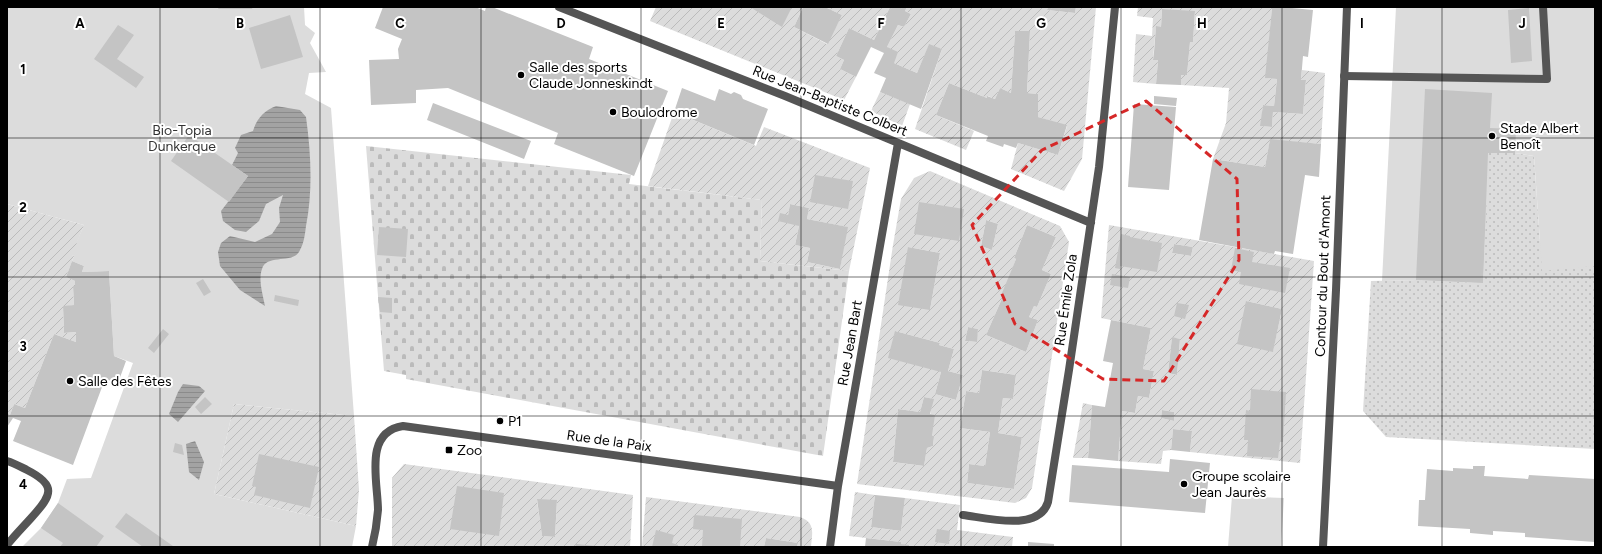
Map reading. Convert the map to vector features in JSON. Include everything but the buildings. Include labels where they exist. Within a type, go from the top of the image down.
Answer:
[{"type":"street","name":"Rue Jean-Baptiste Colbert","points":[[559,7],[785,96],[1091,223]]},
{"type":"street","name":"Rue Émile Zola","points":[[963,515],[1025,521],[1037,516],[1045,509],[1051,486],[1091,223],[1102,142],[1115,7]]},
{"type":"street","name":"Contour du Bout d'Amont","points":[[1323,547],[1336,290],[1347,7]]},
{"type":"street","points":[[1344,76],[1547,79],[1543,7]]},
{"type":"street","name":"Rue Jean Bart","points":[[830,547],[838,486],[898,143]]},
{"type":"street","name":"Rue de la Paix","points":[[372,547],[378,512],[376,453],[380,440],[386,433],[394,428],[409,426],[838,486]]},
{"type":"street","points":[[7,461],[38,475],[44,480],[48,490],[48,495],[43,505],[7,544]]},
{"type":"highlighted area","points":[[1146,101],[1237,179],[1239,260],[1164,381],[1103,379],[1015,324],[972,225],[1042,150]]},
{"type":"green space","name":"Bio-Topia Dunkerque","points":[[7,7],[304,7],[305,25],[315,33],[310,43],[326,72],[309,73],[305,94],[331,108],[354,416],[234,404],[214,494],[356,526],[352,547],[22,547],[41,528],[58,503],[67,479],[91,478],[133,363],[114,356],[109,271],[82,272],[84,266],[72,261],[74,256],[71,255],[84,225],[7,204]]},
{"type":"green space","points":[[656,7],[803,7],[794,27],[827,44],[842,15],[825,7],[890,7],[874,40],[849,28],[836,56],[844,60],[840,69],[856,77],[844,100],[650,21]]},
{"type":"green space","points":[[907,7],[1048,7],[1047,10],[1075,13],[1076,7],[1096,7],[1082,159],[1064,191],[1011,169],[1018,143],[1058,155],[1067,126],[1038,117],[1038,94],[1027,93],[1030,31],[1015,31],[1011,93],[1000,88],[995,99],[988,96],[987,98],[949,83],[936,115],[974,131],[966,150],[915,129],[942,49],[929,45],[917,73],[894,63],[887,47],[898,25],[904,27],[911,14],[905,11]]},
{"type":"green space","points":[[1138,7],[1281,7],[1272,8],[1266,78],[1277,79],[1274,106],[1263,105],[1261,126],[1272,127],[1273,112],[1303,114],[1306,80],[1301,80],[1302,70],[1325,73],[1321,144],[1270,140],[1265,167],[1213,159],[1226,123],[1229,88],[1181,85],[1181,75],[1187,75],[1190,42],[1193,42],[1195,12],[1162,9],[1161,27],[1156,27],[1153,59],[1158,60],[1156,84],[1133,82],[1136,34],[1152,36],[1153,18],[1137,16]]},
{"type":"green space","name":"Stade Albert Benoît","points":[[1396,7],[1595,7],[1595,266],[1542,271],[1534,156],[1515,153],[1489,153],[1483,283],[1416,280],[1382,281]]},
{"type":"green space","points":[[880,92],[910,104],[902,126],[871,111]]},
{"type":"green space","points":[[674,112],[756,146],[764,127],[870,168],[849,271],[760,261],[762,200],[648,186]],"holes":[[[790,204],[809,208],[807,219],[847,227],[840,269],[807,262],[810,248],[795,245],[799,226],[788,215]]]},
{"type":"green space","points":[[366,146],[631,175],[629,184],[762,200],[760,261],[849,271],[823,456],[406,379],[406,375],[384,371]]},
{"type":"green space","points":[[1488,153],[1515,153],[1534,156],[1540,242],[1595,237],[1595,449],[1386,437],[1363,411],[1371,281],[1416,280],[1483,283]]},
{"type":"green space","points":[[930,171],[1060,226],[1069,242],[1032,488],[1026,498],[1015,503],[857,484],[901,199],[914,178]],"holes":[[[986,220],[998,224],[992,250],[981,246]],[[1027,225],[1056,237],[1042,270],[1051,274],[1037,307],[1034,306],[1029,317],[1038,320],[1026,352],[986,335],[1004,294],[1003,293],[1016,259],[1014,258]],[[908,247],[940,253],[930,310]],[[968,327],[978,329],[976,342],[965,341]],[[895,331],[940,343],[939,345],[954,349],[948,371],[963,375],[956,400],[935,394],[941,372]],[[982,370],[1016,375],[1013,399],[1003,398],[998,433],[1022,437],[1014,489],[967,483],[969,464],[985,466],[990,432],[960,428],[966,391],[979,393]],[[924,397],[933,399],[930,424],[934,438],[933,446],[927,448],[924,466],[893,462],[898,409],[920,412]]]},
{"type":"green space","points":[[7,204],[84,225],[72,255],[74,256],[66,277],[75,281],[75,286],[73,286],[74,305],[63,307],[64,333],[76,332],[76,342],[54,334],[25,408],[14,404],[10,415],[7,413]]},
{"type":"green space","points":[[1109,225],[1314,261],[1300,463],[1190,452],[1192,431],[1173,429],[1171,450],[1163,451],[1161,464],[1118,461],[1122,411],[1135,413],[1138,396],[1149,398],[1154,371],[1143,369],[1151,328],[1101,318]],"holes":[[[1174,244],[1193,247],[1191,256],[1172,253]],[[1246,301],[1282,309],[1273,351]],[[1172,338],[1180,339],[1177,375],[1168,373]],[[1162,410],[1174,412],[1174,421],[1161,418]]]},
{"type":"green space","points":[[1083,403],[1092,405],[1088,458],[1073,458]]},
{"type":"green space","points":[[234,404],[354,416],[359,490],[356,526],[214,494]]},
{"type":"green space","points":[[404,464],[633,495],[630,547],[392,547],[392,478]],"holes":[[[537,500],[557,501],[555,537],[542,536]]]},
{"type":"green space","points":[[855,492],[875,495],[871,527],[901,531],[905,498],[960,505],[957,530],[1013,537],[1012,547],[909,547],[901,544],[901,542],[849,536]]},
{"type":"green space","points":[[1232,496],[1284,498],[1281,547],[1228,547]]},
{"type":"green space","points":[[646,497],[800,517],[805,519],[811,525],[811,547],[797,547],[798,543],[766,538],[764,547],[642,547]]},
{"type":"shaded area","points":[[276,106],[300,110],[306,117],[310,158],[310,199],[304,238],[300,250],[292,257],[269,261],[262,269],[261,283],[265,306],[240,290],[220,266],[218,252],[221,243],[230,236],[255,242],[272,234],[280,222],[279,208],[283,195],[266,204],[259,221],[246,232],[235,230],[223,221],[221,211],[248,176],[232,165],[238,153],[235,148],[241,135],[253,131],[257,122],[262,116],[268,110]]},
{"type":"shaded area","points":[[183,384],[199,386],[205,391],[178,422],[169,414]]},
{"type":"shaded area","points":[[195,441],[204,462],[199,480],[189,472],[186,444]]},
{"type":"place","name":"Salle des sports Claude Jonneskindt","points":[[521,75]]},
{"type":"place","name":"Boulodrome","points":[[613,112]]},
{"type":"place","name":"Stade Albert Benoît","points":[[1492,136]]},
{"type":"place","name":"Salle des Fêtes","points":[[70,381]]},
{"type":"place","name":"P1","points":[[500,421]]},
{"type":"place","name":"Zoo","points":[[449,450]]},
{"type":"place","name":"Groupe scolaire Jean Jaurès","points":[[1184,484]]}]
